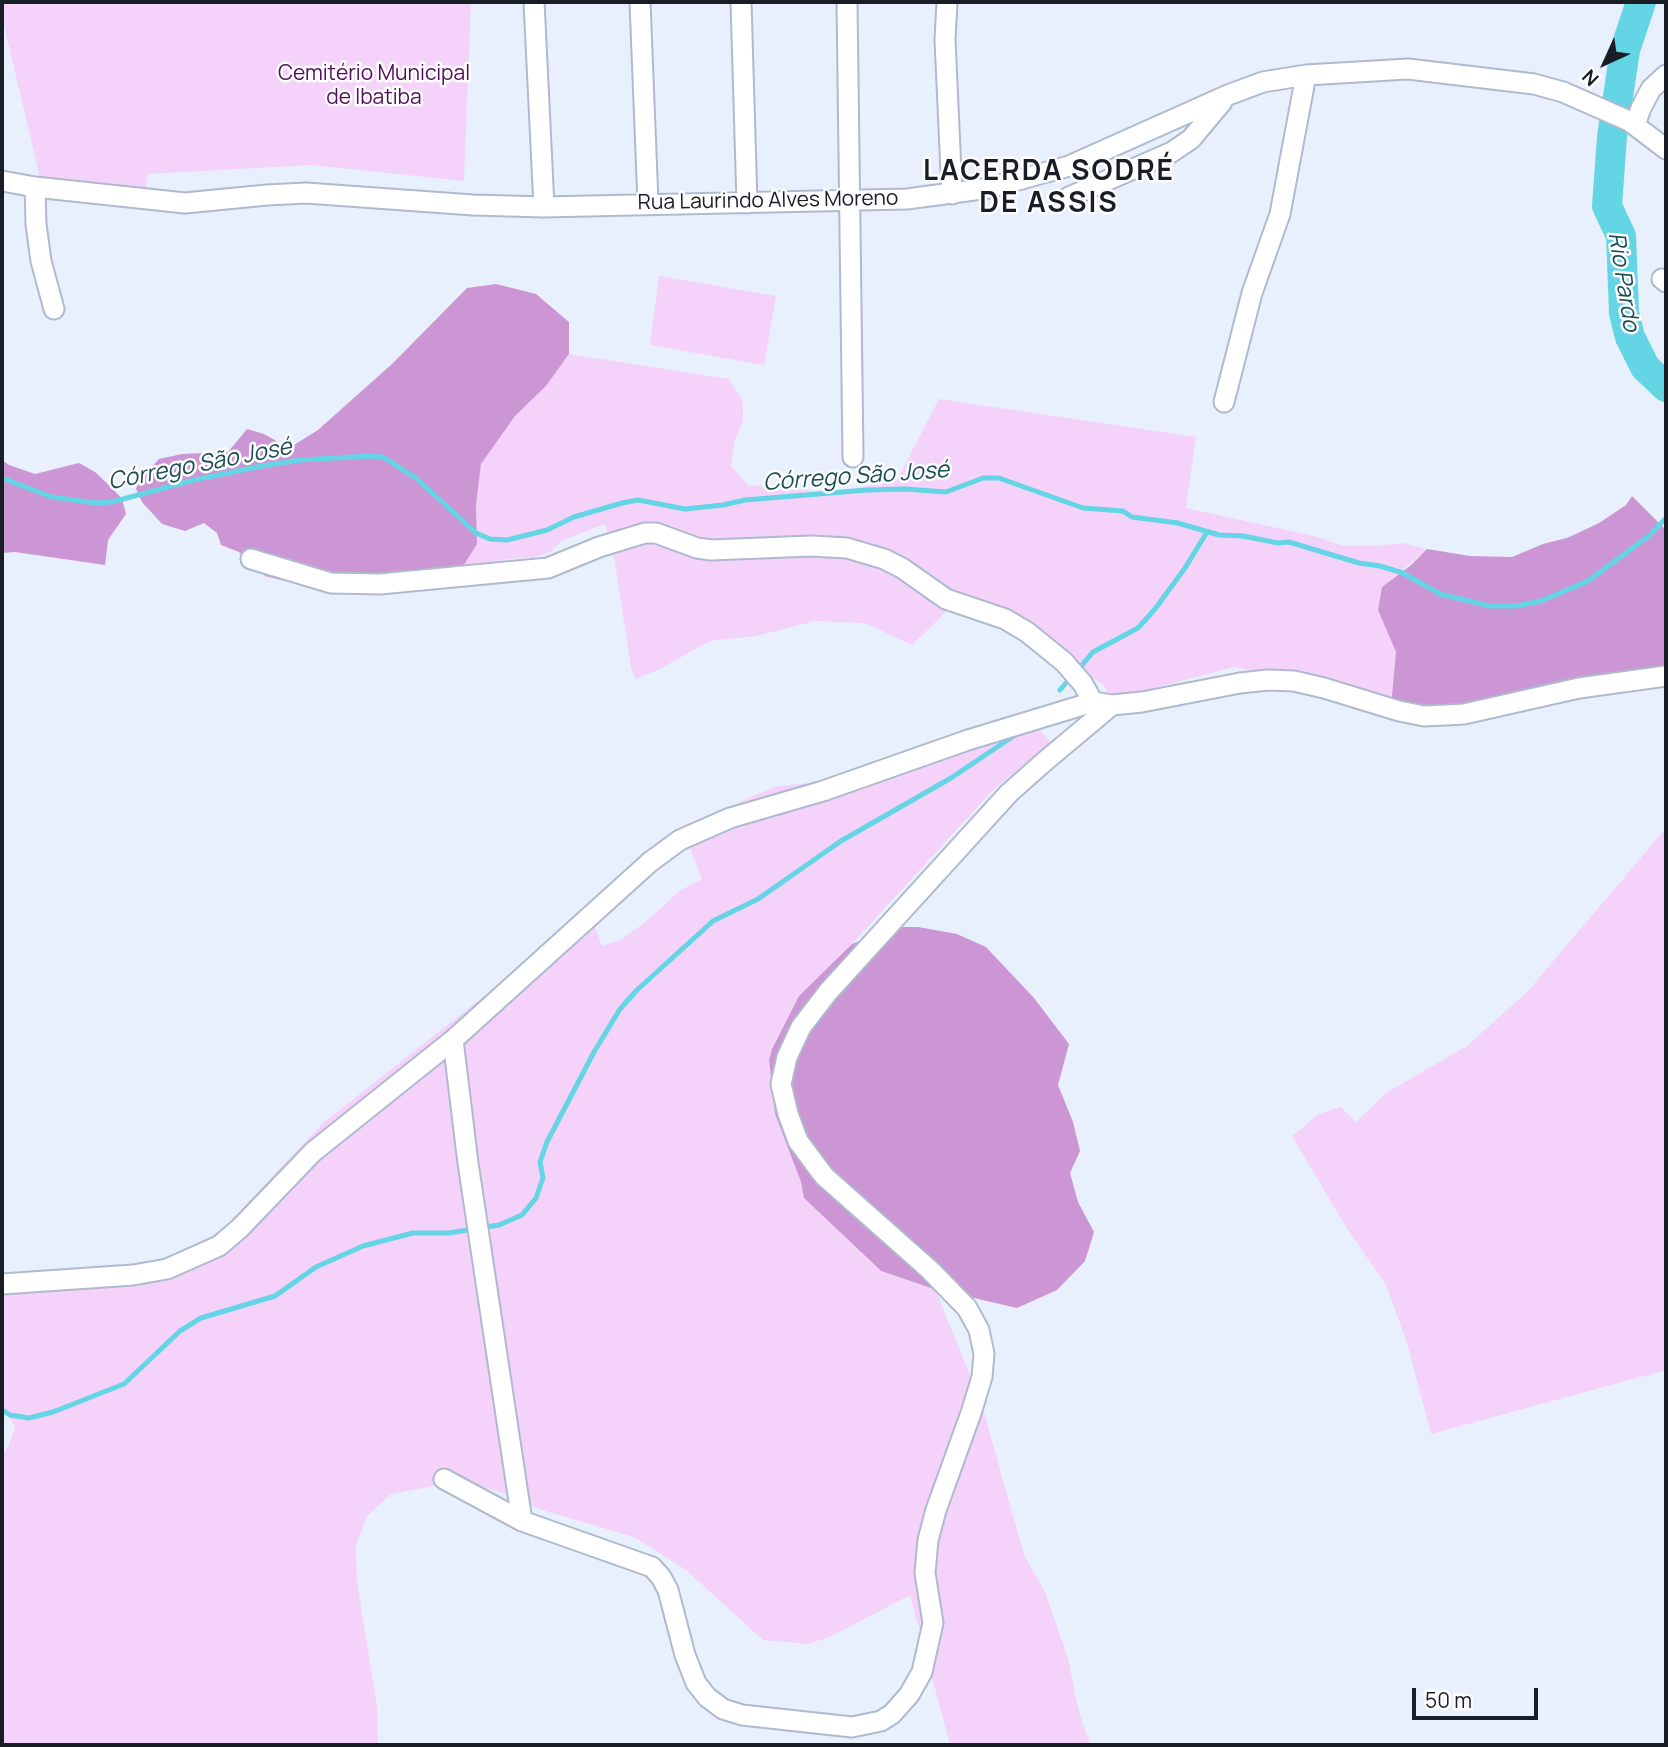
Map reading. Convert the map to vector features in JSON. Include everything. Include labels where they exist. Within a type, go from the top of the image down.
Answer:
[{"type":"street","points":[[534,2],[544,207]]},
{"type":"street","points":[[640,2],[648,203]]},
{"type":"street","points":[[741,2],[747,203]]},
{"type":"street","points":[[847,2],[853,457]]},
{"type":"street","points":[[947,2],[945,40],[952,194]]},
{"type":"street","name":"Rua Laurindo Alves Moreno","points":[[2,181],[186,203],[306,193],[473,205],[544,207],[850,201],[952,194],[989,188],[1069,166],[1263,82],[1306,75],[1408,69],[1534,84],[1626,119],[1666,149]]},
{"type":"street","points":[[1224,402],[1252,293],[1280,214],[1306,75]]},
{"type":"street","points":[[1626,119],[1666,75]]},
{"type":"street","points":[[1069,198],[1172,152],[1191,139],[1228,95]]},
{"type":"street","points":[[35,187],[41,261],[54,309]]},
{"type":"street","points":[[250,559],[314,579],[350,584],[464,577],[548,568],[599,547],[645,533],[656,533],[697,548],[711,550],[811,546],[847,548],[884,559],[902,568],[946,599],[1005,619],[1027,632],[1064,662],[1102,704]]},
{"type":"street","points":[[2,1284],[133,1275],[167,1269],[219,1246],[247,1221],[313,1152],[453,1040],[650,862],[691,834],[730,818],[823,791],[968,740],[1102,704],[1175,697],[1240,683],[1294,681],[1424,716],[1464,714],[1579,688],[1666,676]]},
{"type":"street","points":[[444,1479],[522,1521],[652,1567],[668,1590],[685,1655],[696,1683],[707,1697],[723,1709],[742,1715],[852,1727],[881,1721],[909,1695],[922,1672],[933,1623],[925,1573],[928,1540],[971,1413],[982,1377],[985,1354],[979,1330],[967,1308],[930,1270],[859,1209],[818,1167],[798,1141],[788,1114],[782,1084],[787,1057],[801,1027],[828,992],[1009,793],[1102,704]]},
{"type":"street","points":[[453,1040],[468,1163],[522,1521]]},
{"type":"green space","name":"Cemitério Municipal de Ibatiba","points":[[2,2],[471,2],[464,181],[311,165],[148,174],[145,192],[41,182],[2,17]]},
{"type":"green space","points":[[659,276],[776,296],[764,365],[650,345]]},
{"type":"green space","points":[[569,354],[729,379],[743,402],[743,420],[734,443],[731,466],[748,485],[815,491],[846,490],[897,480],[939,399],[1196,437],[1186,508],[1314,536],[1344,546],[1403,543],[1427,549],[1382,588],[1378,610],[1396,652],[1391,706],[1331,686],[1234,667],[1112,699],[1103,684],[1041,646],[1008,619],[949,609],[912,645],[865,623],[815,621],[756,636],[710,641],[658,670],[635,679],[614,557],[605,524],[563,540],[550,552],[532,558],[515,558],[462,568],[477,544],[476,505],[481,464],[515,416],[546,386]]},
{"type":"green space","points":[[1037,727],[1051,742],[992,791],[852,944],[799,996],[769,1060],[775,1114],[801,1182],[804,1198],[880,1271],[935,1289],[982,1405],[1024,1555],[1045,1592],[1068,1658],[1078,1708],[1090,1745],[950,1745],[910,1595],[832,1636],[808,1644],[763,1640],[686,1570],[634,1537],[542,1510],[495,1490],[479,1488],[460,1492],[433,1486],[391,1494],[367,1516],[356,1545],[357,1582],[377,1705],[378,1745],[2,1745],[2,1455],[15,1427],[2,1406],[2,1286],[139,1270],[220,1232],[323,1123],[507,978],[587,904],[602,946],[620,940],[643,924],[681,890],[702,879],[687,841],[725,811],[748,798],[778,786],[856,779]]},
{"type":"green space","points":[[1666,828],[1666,1370],[1431,1434],[1407,1343],[1386,1285],[1346,1227],[1292,1136],[1319,1114],[1341,1107],[1356,1122],[1386,1093],[1467,1046],[1528,991]]},
{"type":"shaded area","points":[[496,284],[536,294],[569,322],[569,354],[546,386],[515,416],[481,464],[476,505],[477,544],[462,568],[306,585],[281,580],[265,576],[239,552],[221,545],[217,533],[204,523],[185,531],[162,524],[142,502],[136,489],[139,480],[159,459],[182,454],[228,452],[247,429],[264,434],[289,448],[318,430],[393,363],[467,288]]},
{"type":"shaded area","points":[[2,460],[35,474],[79,463],[95,472],[113,489],[122,499],[126,514],[108,540],[105,565],[15,552],[2,553]]},
{"type":"shaded area","points":[[1632,496],[1666,530],[1666,670],[1482,701],[1421,708],[1391,706],[1396,652],[1378,610],[1382,587],[1427,549],[1470,556],[1512,557],[1543,544],[1567,538],[1599,523],[1626,505]]},
{"type":"shaded area","points":[[894,927],[918,927],[957,934],[986,947],[1034,998],[1069,1044],[1058,1085],[1073,1122],[1080,1151],[1070,1173],[1078,1202],[1094,1232],[1085,1261],[1057,1290],[1017,1308],[931,1288],[881,1271],[804,1198],[801,1182],[775,1114],[769,1060],[799,996],[852,944]]},
{"type":"waterway","name":"Rio Pardo","points":[[1641,2],[1625,50],[1612,137],[1607,206],[1621,236],[1624,313],[1630,337],[1645,367],[1666,387]]},
{"type":"waterway","name":"Córrego São José","points":[[2,478],[52,497],[96,503],[112,502],[194,480],[262,466],[300,460],[383,457],[416,478],[476,533],[490,539],[507,540],[547,530],[574,517],[638,500],[685,509],[745,500],[867,490],[946,492],[983,478],[999,478],[1083,508],[1123,511],[1132,517],[1178,523],[1219,535],[1289,542],[1403,573],[1440,594],[1490,606],[1516,606],[1541,601],[1588,581],[1650,535],[1666,518]]},
{"type":"waterway","points":[[1078,670],[1093,652],[1138,628],[1185,568],[1207,532]]},
{"type":"waterway","points":[[1060,690],[1071,677]]},
{"type":"waterway","points":[[2,1410],[10,1415],[29,1418],[53,1412],[124,1384],[180,1331],[201,1318],[275,1296],[316,1267],[363,1246],[413,1233],[449,1233],[499,1225],[522,1215],[536,1198],[543,1178],[540,1162],[547,1142],[594,1052],[620,1009],[637,990],[713,921],[758,899],[841,841],[951,778],[1021,731]]},
{"type":"district","name":"LACERDA SODRÉ DE ASSIS","points":[[1049,188]]}]
